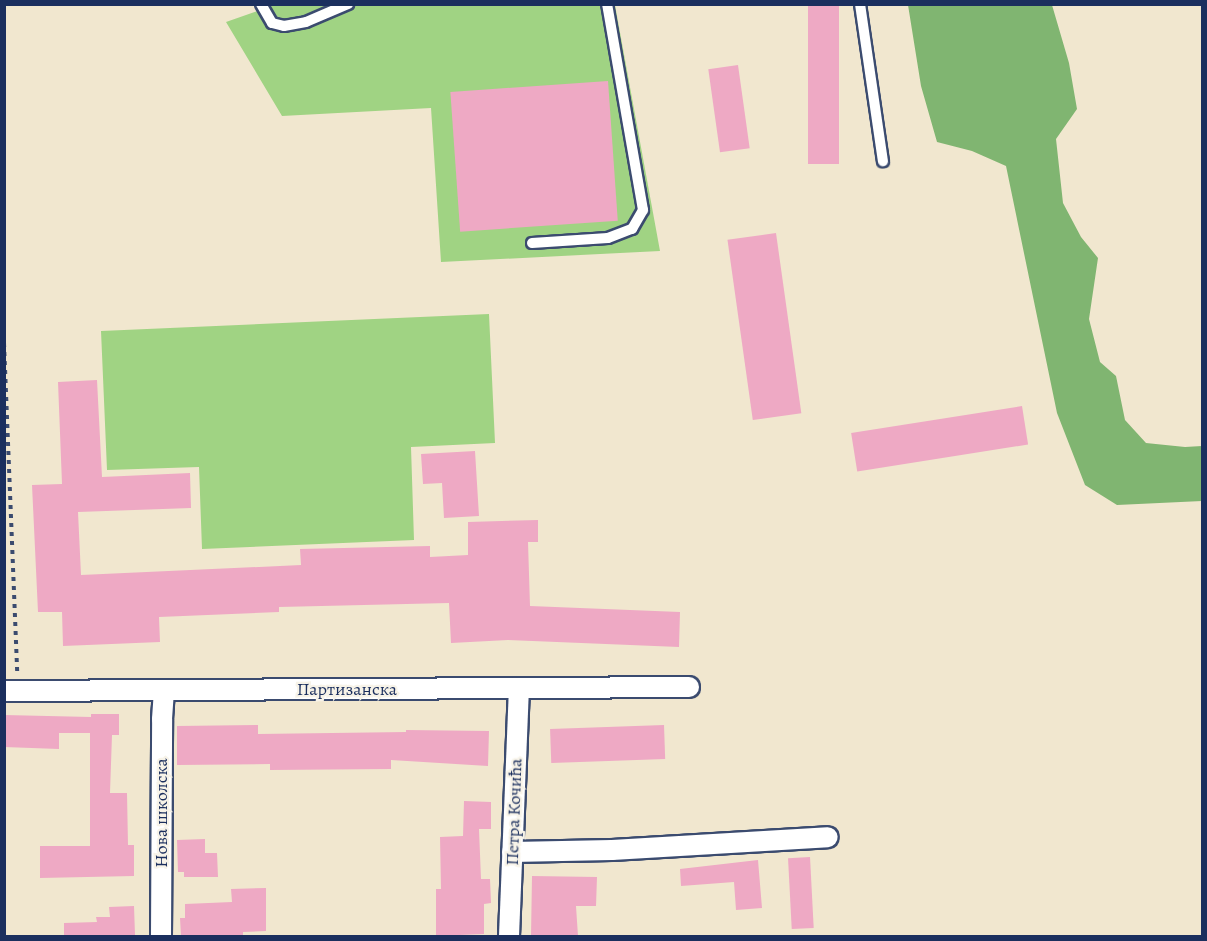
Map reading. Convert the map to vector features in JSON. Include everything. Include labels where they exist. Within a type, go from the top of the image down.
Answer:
[{"type":"street","name":"Партизанска","points":[[11,691],[689,687]]},
{"type":"street","name":"Петра Кочића","points":[[509,936],[519,688]]},
{"type":"street","name":"Нова школска","points":[[161,936],[164,690]]},
{"type":"street","points":[[512,852],[612,850],[828,837]]},
{"type":"lane","points":[[261,4],[272,22],[284,26],[295,25],[348,4]]},
{"type":"lane","points":[[532,243],[608,238],[632,229],[643,210],[607,4]]},
{"type":"lane","points":[[860,4],[883,161]]},
{"type":"path","points":[[4,343],[11,503],[11,691]]},
{"type":"path","points":[[4,505],[11,503]]},
{"type":"green space","points":[[275,5],[615,5],[660,251],[441,262],[431,108],[282,116],[226,22]]},
{"type":"green space","points":[[908,5],[1052,5],[1069,63],[1077,109],[1056,139],[1063,203],[1081,237],[1098,258],[1089,319],[1100,362],[1116,376],[1125,420],[1146,443],[1185,447],[1202,446],[1202,501],[1117,505],[1085,485],[1057,413],[1006,166],[972,151],[937,142],[921,86]]},
{"type":"green space","points":[[489,314],[495,443],[411,447],[414,540],[202,549],[199,467],[107,470],[101,331]]},
{"type":"building","points":[[808,4],[839,4],[839,164],[808,164]]},
{"type":"building","points":[[738,65],[750,148],[720,152],[708,69]]},
{"type":"building","points":[[608,81],[618,221],[460,232],[450,92]]},
{"type":"building","points":[[776,233],[801,413],[753,420],[727,240]]},
{"type":"building","points":[[97,380],[102,477],[190,473],[191,508],[78,512],[81,575],[301,565],[300,549],[430,546],[430,557],[468,555],[468,522],[538,520],[538,542],[528,542],[530,606],[680,612],[679,647],[508,640],[451,643],[449,603],[279,607],[279,612],[159,617],[160,642],[63,646],[62,612],[38,612],[32,485],[62,484],[58,382]]},
{"type":"building","points":[[1022,406],[1028,445],[857,472],[851,433]]},
{"type":"building","points":[[475,451],[479,516],[444,518],[442,483],[423,484],[421,454]]},
{"type":"building","points":[[91,714],[119,714],[119,735],[112,735],[110,793],[127,793],[128,845],[134,845],[134,876],[40,878],[40,846],[90,846],[90,733],[59,733],[59,749],[4,747],[4,715],[91,717]]},
{"type":"building","points":[[258,725],[258,734],[406,732],[406,730],[489,731],[488,766],[391,760],[391,769],[270,770],[270,764],[177,765],[177,726]]},
{"type":"building","points":[[664,725],[665,759],[551,763],[550,729]]},
{"type":"building","points":[[464,801],[491,802],[491,829],[479,829],[481,879],[490,879],[491,903],[484,904],[484,934],[436,936],[436,889],[441,889],[440,837],[463,836]]},
{"type":"building","points":[[205,839],[205,853],[217,853],[218,877],[184,877],[184,872],[178,872],[177,840]]},
{"type":"building","points":[[810,857],[814,928],[792,929],[788,858]]},
{"type":"building","points":[[758,860],[762,908],[736,910],[734,882],[681,886],[680,869]]},
{"type":"building","points":[[532,876],[597,877],[596,906],[576,906],[578,936],[531,936]]},
{"type":"building","points":[[266,888],[266,931],[243,932],[243,936],[181,936],[180,918],[185,918],[185,904],[232,902],[231,889]]},
{"type":"building","points":[[134,906],[135,935],[64,936],[64,923],[97,922],[96,917],[110,917],[109,907]]}]
